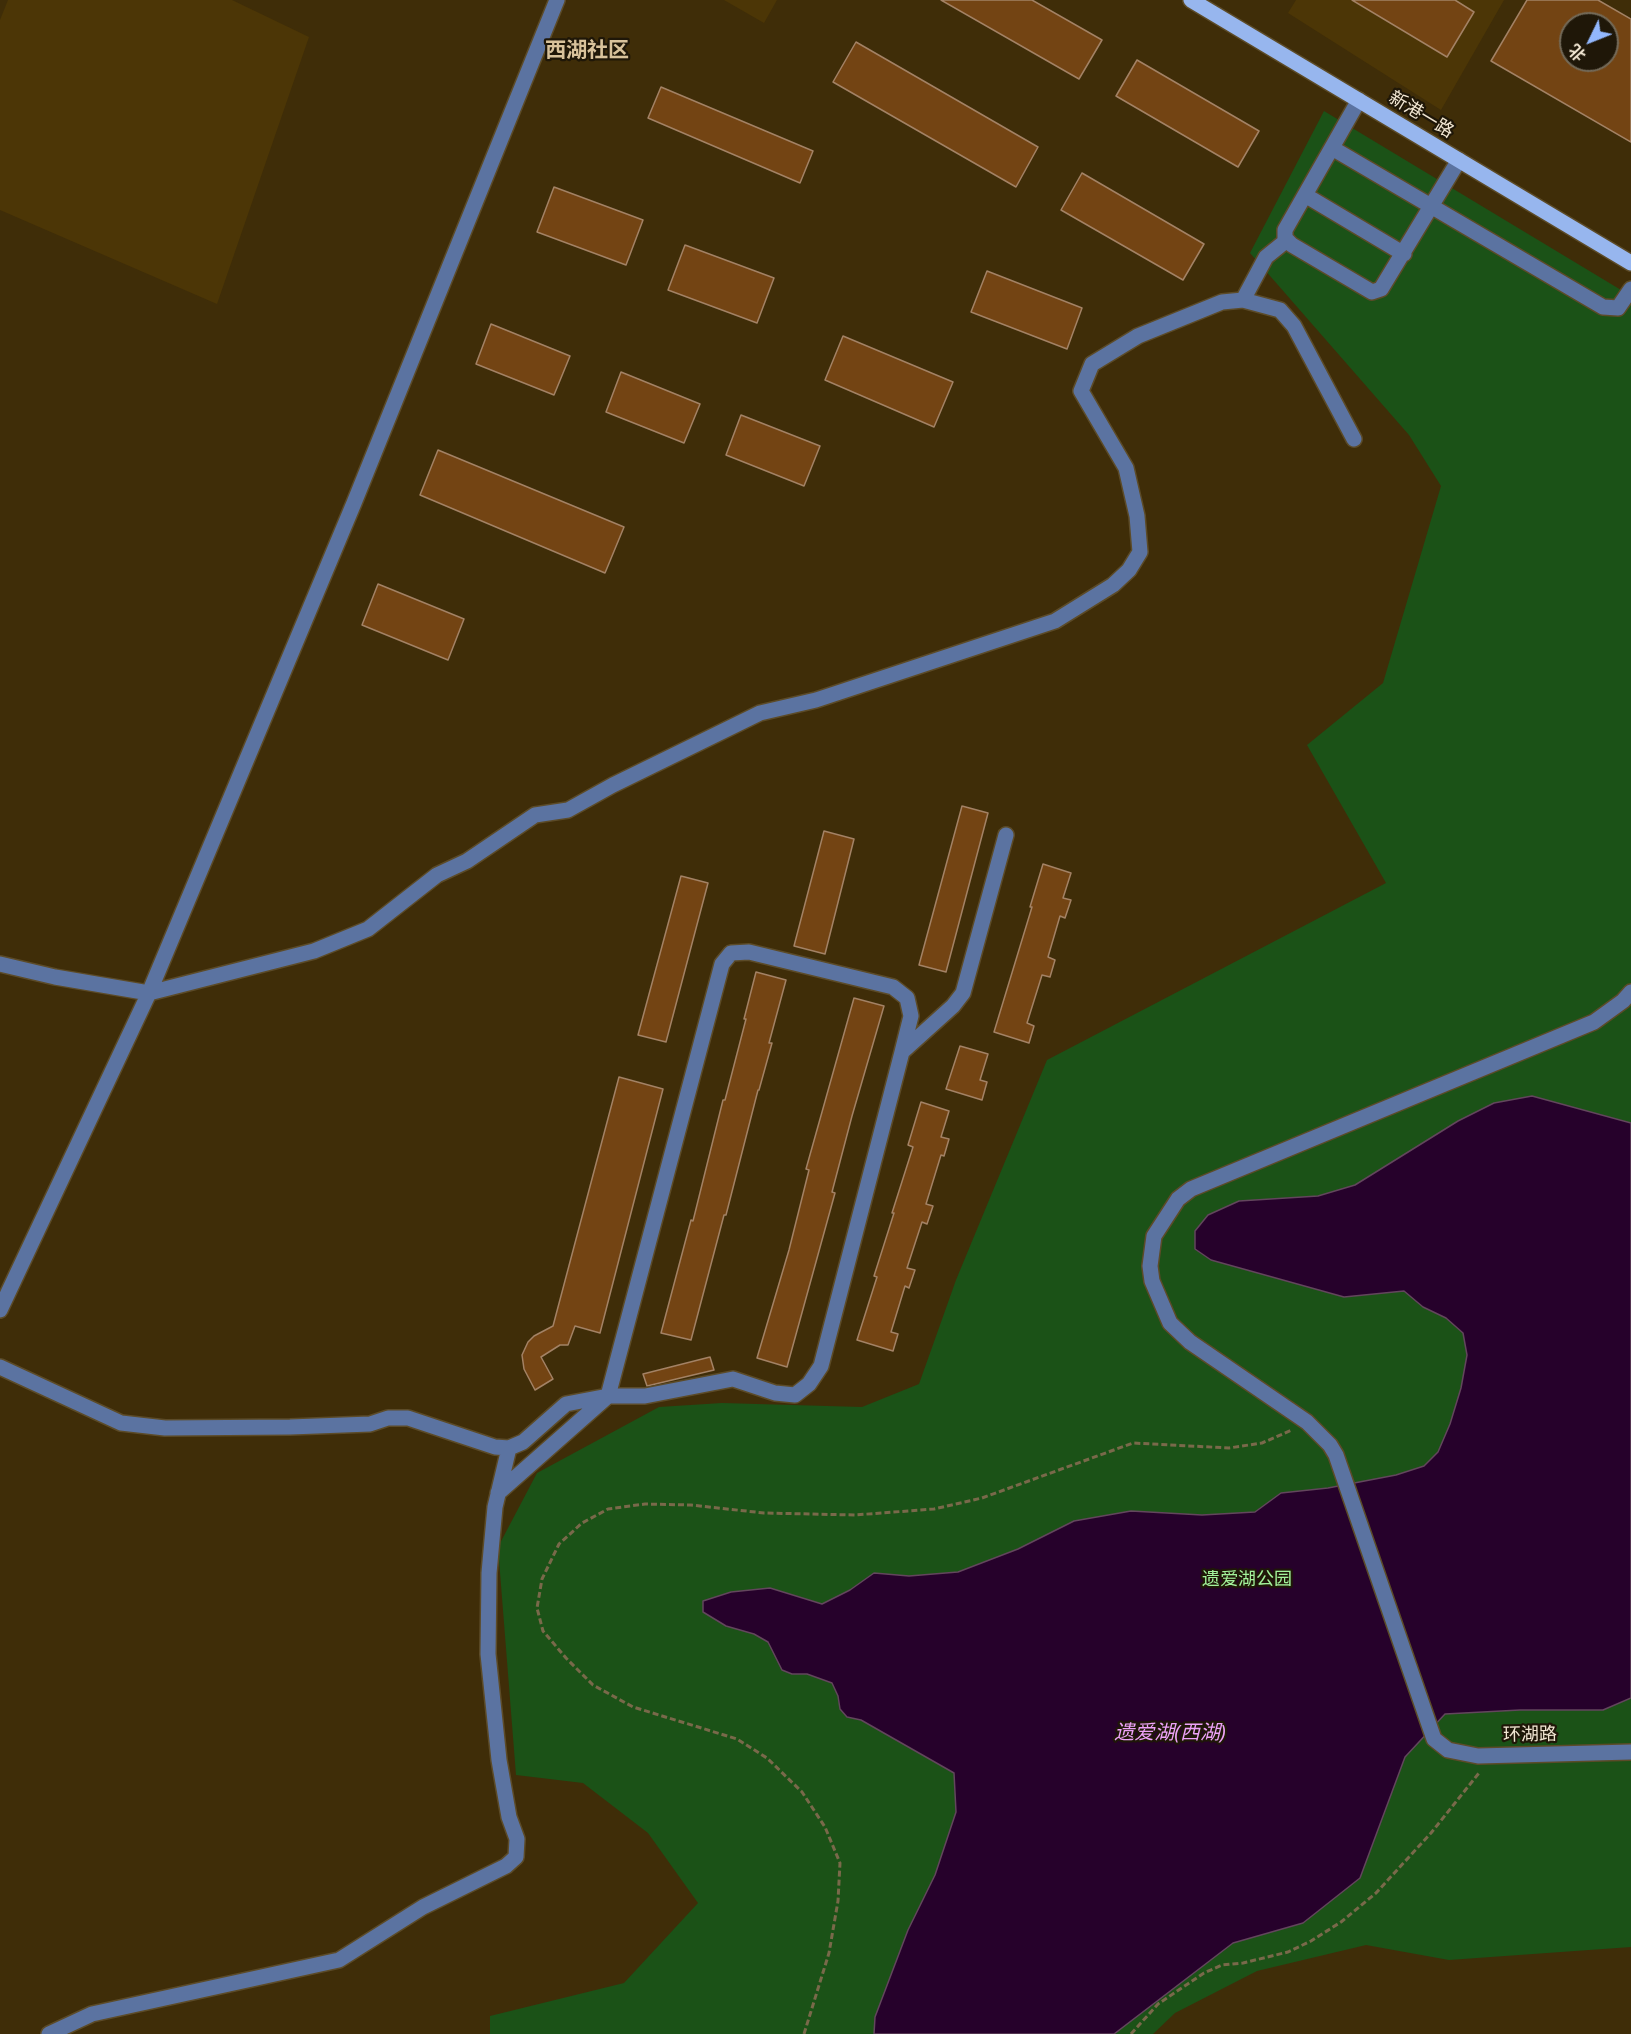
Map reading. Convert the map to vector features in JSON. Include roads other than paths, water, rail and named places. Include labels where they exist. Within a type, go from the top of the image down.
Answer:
[{"type":"main road","name":"新港一路","points":[[1191,0],[1631,263]]},
{"type":"street","points":[[0,1310],[149,993],[354,503],[557,0]]},
{"type":"street","points":[[1359,100],[1285,230],[1287,240],[1372,292],[1384,286],[1460,160]]},
{"type":"street","points":[[1332,148],[1603,307],[1618,308],[1631,289]]},
{"type":"street","points":[[1305,195],[1404,254]]},
{"type":"street","points":[[1243,300],[1266,257],[1287,240]]},
{"type":"street","points":[[0,964],[56,977],[149,993],[314,951],[368,929],[437,874],[467,861],[535,815],[568,810],[760,713],[816,700],[1055,621],[1103,591],[1129,570],[1140,552],[1137,516],[1126,468],[1081,391],[1092,364],[1138,336],[1222,302],[1243,300],[1280,310],[1294,326],[1354,439]]},
{"type":"street","points":[[902,1053],[953,1006],[963,993],[1006,835]]},
{"type":"street","points":[[0,1367],[121,1423],[165,1428],[290,1427],[370,1424],[387,1418],[408,1418],[495,1447],[508,1448],[523,1442],[566,1404],[608,1396],[645,1396],[733,1379],[775,1393],[795,1395],[809,1384],[820,1366],[911,1016],[908,998],[892,987],[749,952],[731,953],[722,964],[608,1396],[498,1493]]},
{"type":"street","name":"环湖路","points":[[1631,992],[1623,1001],[1594,1022],[1191,1189],[1178,1199],[1154,1236],[1150,1266],[1152,1281],[1170,1323],[1190,1342],[1307,1422],[1323,1437],[1336,1455],[1434,1738],[1448,1750],[1470,1755],[1631,1752]]},
{"type":"street","points":[[49,2034],[92,2014],[339,1960],[423,1907],[506,1866],[516,1857],[517,1839],[509,1817],[499,1760],[488,1654],[489,1573],[498,1493],[508,1448]]},
{"type":"water","name":"遗爱湖(西湖)","points":[[1532,1096],[1631,1123],[1631,1698],[1603,1710],[1520,1710],[1445,1714],[1405,1757],[1360,1878],[1303,1923],[1233,1943],[1114,2034],[874,2034],[875,2017],[908,1930],[935,1875],[956,1812],[954,1773],[861,1720],[847,1717],[840,1709],[838,1696],[832,1683],[807,1674],[792,1674],[782,1670],[768,1642],[754,1634],[726,1626],[703,1612],[703,1601],[731,1592],[770,1588],[822,1604],[850,1590],[874,1573],[909,1576],[958,1572],[1018,1549],[1074,1521],[1131,1511],[1202,1515],[1255,1512],[1281,1493],[1328,1488],[1396,1475],[1424,1466],[1438,1452],[1450,1424],[1461,1388],[1467,1355],[1463,1333],[1446,1318],[1423,1307],[1404,1291],[1344,1297],[1211,1260],[1195,1249],[1195,1231],[1208,1215],[1239,1201],[1318,1196],[1355,1185],[1458,1121],[1494,1103]]},
{"type":"district","name":"西湖社区","points":[[587,51]]},
{"type":"park label","name":"遗爱湖公园","points":[[1247,1580]]}]
